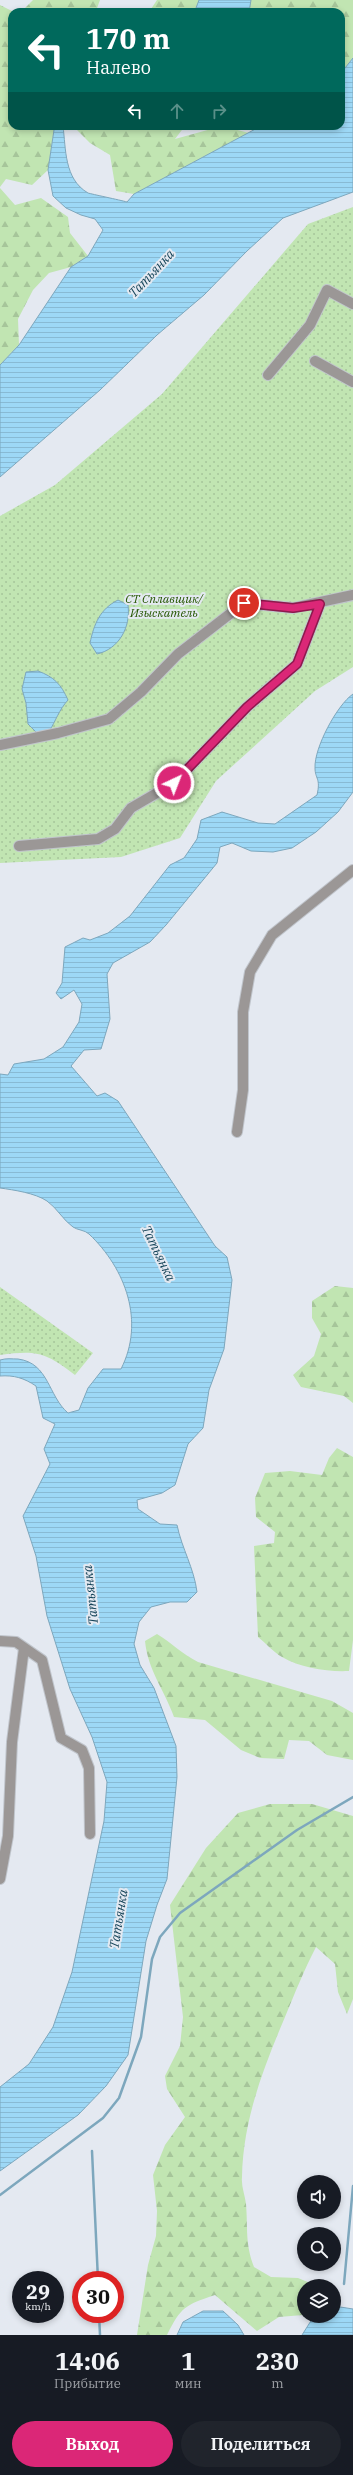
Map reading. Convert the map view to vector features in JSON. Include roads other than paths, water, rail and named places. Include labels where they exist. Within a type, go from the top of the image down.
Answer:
[{"type":"street","points":[[268,375],[310,324],[326,290],[353,304]]},
{"type":"street","points":[[315,361],[353,382]]},
{"type":"street","points":[[0,746],[58,733],[109,719],[141,692],[178,654],[244,603],[293,608],[320,604],[353,595]]},
{"type":"street","points":[[19,846],[98,839],[115,829],[131,808],[174,783],[247,707],[297,664],[320,604]]},
{"type":"street","points":[[237,1132],[243,1090],[243,1012],[250,972],[272,935],[353,870]]},
{"type":"street","points":[[0,1641],[16,1642],[42,1660],[62,1738],[82,1750],[89,1768],[90,1834]]},
{"type":"street","points":[[0,1879],[8,1836],[12,1742],[24,1648]]},
{"type":"water","points":[[199,0],[251,0],[250,8],[196,8]]},
{"type":"water","name":"Татьянка","points":[[353,58],[353,192],[283,218],[247,251],[204,295],[157,335],[100,390],[0,477],[0,365],[19,345],[71,267],[88,256],[103,230],[95,219],[81,215],[66,208],[53,196],[48,170],[54,130],[63,130],[70,172],[80,187],[88,193],[127,202],[134,194],[254,130],[345,130],[345,68]]},
{"type":"water","points":[[118,600],[128,605],[128,621],[125,629],[122,636],[112,647],[97,654],[90,643],[96,623],[102,613]]},
{"type":"water","points":[[38,671],[53,679],[63,690],[68,700],[60,711],[49,732],[37,733],[28,724],[26,703],[22,689],[26,672]]},
{"type":"water","name":"Татьянка","points":[[353,694],[353,792],[338,812],[316,832],[292,848],[273,852],[251,851],[232,843],[220,847],[217,863],[166,925],[150,942],[113,963],[107,974],[110,1019],[101,1049],[84,1050],[71,1066],[97,1096],[105,1093],[118,1101],[215,1246],[227,1257],[232,1280],[224,1349],[209,1390],[203,1428],[188,1444],[175,1485],[162,1493],[137,1500],[138,1509],[160,1524],[177,1525],[197,1592],[187,1602],[170,1602],[151,1607],[139,1622],[134,1644],[140,1665],[154,1688],[176,1746],[177,1777],[167,1879],[146,1941],[128,2055],[106,2086],[78,2115],[0,2171],[0,2087],[29,2064],[53,2027],[72,1972],[104,1821],[107,1782],[92,1737],[70,1689],[47,1616],[36,1556],[23,1516],[50,1464],[44,1449],[55,1424],[43,1418],[36,1386],[19,1378],[0,1376],[0,1360],[18,1359],[28,1362],[36,1367],[42,1373],[61,1406],[68,1413],[79,1410],[88,1388],[103,1369],[121,1369],[128,1351],[131,1333],[131,1315],[128,1297],[122,1280],[113,1263],[102,1248],[87,1233],[69,1224],[54,1207],[42,1198],[31,1194],[0,1188],[0,1074],[8,1075],[14,1064],[44,1059],[63,1047],[79,1022],[82,1004],[74,990],[61,999],[56,993],[62,983],[65,947],[83,938],[90,940],[108,933],[130,916],[170,865],[184,858],[197,839],[201,820],[222,812],[258,823],[275,824],[317,795],[318,782],[315,768],[318,750],[322,739],[340,707]]},
{"type":"water","points":[[341,2307],[353,2309],[353,2335],[302,2335],[310,2323],[341,2323]]},
{"type":"water","points":[[203,2311],[223,2311],[238,2325],[244,2335],[177,2335],[183,2322]]},
{"type":"waterway","points":[[0,2195],[103,2118],[119,2098],[141,2037],[152,1959],[160,1937],[180,1913],[297,1830],[353,1797]]},
{"type":"waterway","points":[[92,2151],[98,2271]]},
{"type":"waterway","points":[[344,2284],[353,2186]]},
{"type":"waterway","points":[[99,2323],[100,2335]]},
{"type":"park label","name":"СТ Сплавщик/ Изыскатель","points":[[164,606]]}]
